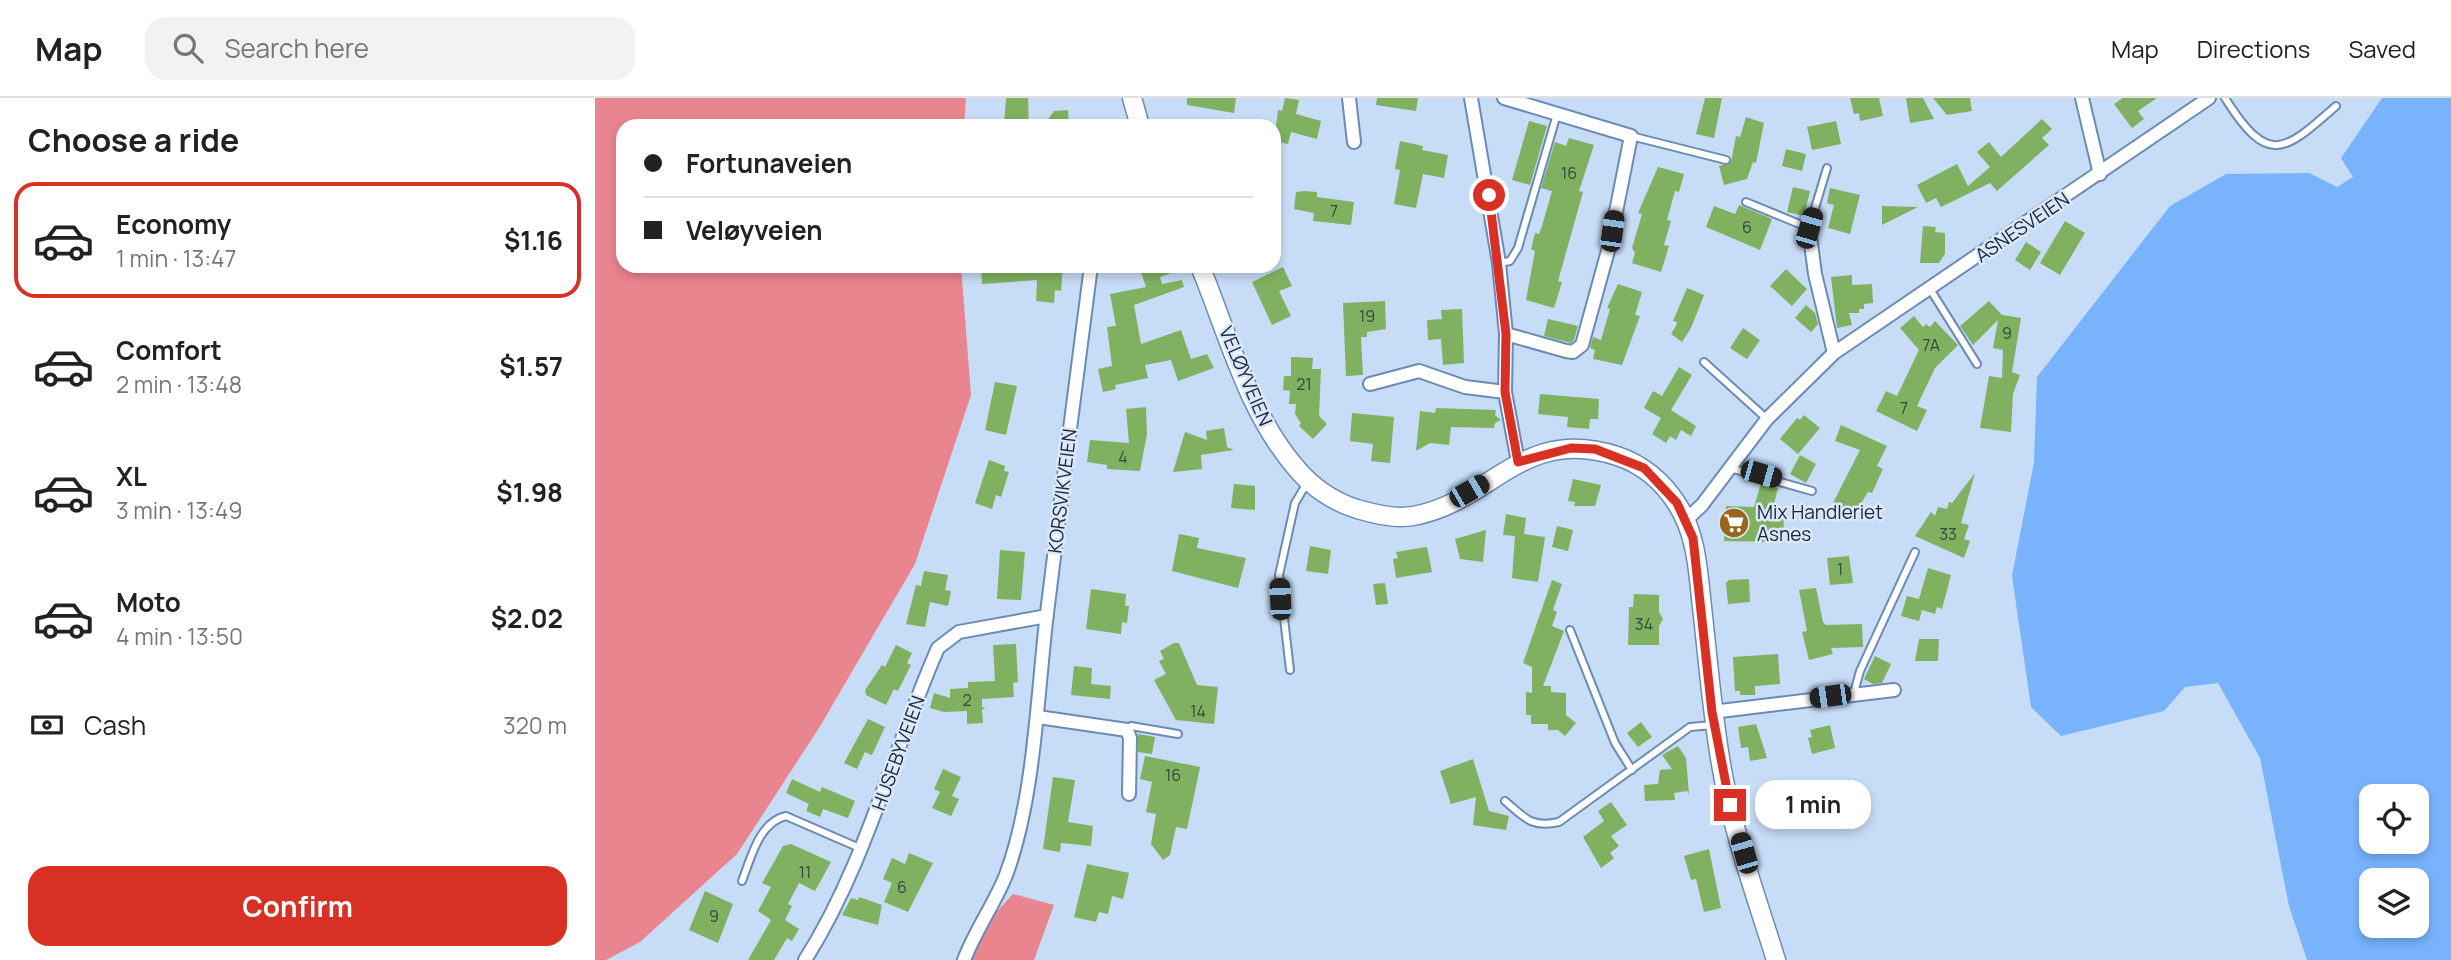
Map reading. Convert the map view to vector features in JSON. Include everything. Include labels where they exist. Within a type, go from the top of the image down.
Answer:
[{"type":"main road","points":[[1132,98],[1138,119]]},
{"type":"main road","name":"VELØYVEIEN","points":[[1203,273],[1257,407],[1272,436],[1308,481],[1347,506],[1390,516],[1411,516],[1445,505],[1518,462],[1571,448],[1595,449],[1623,458],[1644,468],[1662,484],[1686,520],[1693,538],[1713,719],[1730,805],[1776,960]]},
{"type":"street","points":[[1349,98],[1354,142]]},
{"type":"street","points":[[1471,98],[1499,263],[1506,334],[1505,392],[1518,462]]},
{"type":"street","points":[[1504,98],[1631,136],[1609,247],[1583,345],[1573,352],[1566,351],[1506,334]]},
{"type":"street","points":[[2082,98],[2100,174]]},
{"type":"street","name":"ASNESVEIEN","points":[[1686,520],[1767,419],[1834,353],[2209,98]]},
{"type":"street","points":[[1809,228],[1815,274],[1834,353]]},
{"type":"street","name":"KORSVIKVEIEN","points":[[964,960],[976,928],[1006,875],[1019,822],[1038,717],[1047,616],[1090,273]]},
{"type":"street","points":[[1370,384],[1419,371],[1465,387],[1505,392]]},
{"type":"street","name":"HUSEBYVEIEN","points":[[804,960],[833,911],[862,849],[938,648],[959,632],[1047,616]]},
{"type":"street","points":[[1713,719],[1854,693],[1894,690]]},
{"type":"street","points":[[1038,717],[1128,730],[1129,794]]},
{"type":"lane","points":[[2225,98],[2250,134],[2265,144],[2277,146],[2299,139],[2336,106]]},
{"type":"lane","points":[[1499,263],[1510,261],[1518,248],[1557,113]]},
{"type":"lane","points":[[1631,136],[1725,160]]},
{"type":"lane","points":[[1746,201],[1809,228],[1827,168]]},
{"type":"lane","points":[[1930,289],[1977,364]]},
{"type":"lane","points":[[1704,362],[1767,419]]},
{"type":"lane","points":[[1730,468],[1812,491]]},
{"type":"lane","points":[[1290,670],[1279,575],[1295,503],[1308,481]]},
{"type":"lane","points":[[1854,693],[1860,671],[1915,552]]},
{"type":"lane","points":[[1570,630],[1615,743],[1632,770]]},
{"type":"lane","points":[[1505,801],[1527,820],[1541,826],[1559,822],[1690,727],[1713,719]]},
{"type":"lane","points":[[1128,730],[1131,726],[1178,734]]},
{"type":"lane","points":[[742,881],[757,841],[777,818],[786,816],[862,849]]},
{"type":"shaded area","points":[[595,98],[966,98],[964,119],[616,119],[616,273],[962,273],[971,395],[915,564],[819,728],[737,854],[640,942],[606,960],[595,960]]},
{"type":"shaded area","points":[[1013,894],[1054,905],[1034,960],[970,960],[976,934]]},
{"type":"water","points":[[2382,98],[2451,98],[2451,960],[2307,960],[2289,906],[2260,758],[2218,683],[2185,687],[2164,711],[2061,736],[2031,707],[2012,576],[2034,462],[2037,377],[2170,206],[2226,174],[2309,173],[2337,187],[2353,177],[2341,158]]},
{"type":"building","points":[[1006,98],[1028,98],[1029,119],[1004,119]]},
{"type":"building","points":[[1187,98],[1236,98],[1234,113],[1187,105]]},
{"type":"building","points":[[1285,98],[1299,100],[1296,114],[1321,121],[1317,139],[1291,132],[1288,144],[1281,142],[1281,119],[1277,119],[1278,110],[1282,111]]},
{"type":"building","points":[[1377,98],[1418,98],[1416,111],[1376,105]]},
{"type":"building","points":[[1705,98],[1722,98],[1714,138],[1696,134]]},
{"type":"building","points":[[1850,98],[1879,98],[1883,116],[1860,121],[1859,113],[1854,114]]},
{"type":"building","points":[[1906,98],[1923,98],[1934,119],[1910,123]]},
{"type":"building","points":[[1933,98],[1970,98],[1972,111],[1947,115]]},
{"type":"building","points":[[2123,98],[2157,98],[2138,111],[2144,119],[2132,128],[2114,104]]},
{"type":"building","points":[[1068,110],[1069,119],[1048,119],[1054,111]]},
{"type":"building","points":[[1746,117],[1764,123],[1756,163],[1753,162],[1747,179],[1724,185],[1719,166],[1731,162],[1736,136],[1740,137]]},
{"type":"building","points":[[2042,119],[2052,129],[2042,138],[2049,145],[1997,191],[1990,183],[1941,207],[1936,198],[1926,203],[1917,185],[1957,164],[1968,186],[1990,167],[1977,152],[1989,142],[2001,157]]},
{"type":"building","points":[[1529,121],[1547,126],[1530,185],[1512,180]]},
{"type":"building","points":[[1836,121],[1841,144],[1812,150],[1807,127]]},
{"type":"building","points":[[1569,138],[1594,145],[1579,191],[1583,192],[1558,281],[1562,282],[1554,308],[1526,300],[1535,251],[1531,249],[1535,233],[1539,234],[1542,226],[1552,191],[1541,188],[1555,142],[1566,146]]},
{"type":"building","points":[[1400,141],[1423,146],[1422,150],[1448,155],[1444,178],[1423,174],[1416,208],[1394,204],[1400,170],[1395,169]]},
{"type":"building","points":[[1786,149],[1806,154],[1802,171],[1782,166]]},
{"type":"building","points":[[1658,167],[1684,174],[1679,192],[1675,191],[1667,220],[1671,221],[1664,245],[1669,246],[1661,272],[1632,263],[1635,253],[1632,248],[1642,214],[1638,213]]},
{"type":"building","points":[[1793,187],[1810,191],[1804,216],[1787,212]]},
{"type":"building","points":[[1830,188],[1860,195],[1850,234],[1828,228],[1834,205],[1827,203]]},
{"type":"building","points":[[1296,192],[1317,192],[1317,197],[1354,202],[1351,225],[1313,221],[1314,213],[1294,209]]},
{"type":"building","points":[[1739,205],[1772,219],[1760,250],[1706,227],[1714,206],[1735,214]]},
{"type":"building","points":[[1882,206],[1918,207],[1882,225]]},
{"type":"building","points":[[2065,221],[2085,233],[2060,275],[2040,263]]},
{"type":"building","points":[[1923,226],[1936,227],[1935,232],[1945,233],[1945,254],[1939,263],[1920,263]]},
{"type":"building","points":[[2026,242],[2041,252],[2030,270],[2015,260]]},
{"type":"building","points":[[1283,267],[1292,286],[1279,291],[1291,316],[1272,325],[1252,282],[1271,273],[1281,273]]},
{"type":"building","points":[[1786,269],[1807,289],[1792,306],[1770,286]]},
{"type":"building","points":[[981,273],[1062,273],[1061,291],[1055,290],[1054,303],[1036,301],[1037,280],[982,284]]},
{"type":"building","points":[[1141,273],[1172,273],[1160,277],[1162,284],[1182,280],[1184,287],[1134,305],[1141,344],[1181,330],[1191,359],[1207,354],[1214,368],[1178,381],[1171,360],[1145,365],[1148,378],[1115,385],[1116,389],[1103,392],[1098,369],[1112,366],[1107,327],[1116,326],[1110,294],[1146,287]]},
{"type":"building","points":[[1852,275],[1852,285],[1872,284],[1873,303],[1864,304],[1864,309],[1859,309],[1859,313],[1849,313],[1852,325],[1837,328],[1831,277]]},
{"type":"building","points":[[1618,284],[1642,292],[1635,315],[1640,316],[1622,365],[1593,359],[1595,350],[1590,348],[1593,337],[1601,340],[1610,309],[1607,308]]},
{"type":"building","points":[[1687,288],[1704,295],[1691,328],[1682,342],[1671,334],[1677,322],[1673,321]]},
{"type":"building","points":[[1385,301],[1386,329],[1367,332],[1367,337],[1361,337],[1363,375],[1346,376],[1343,303]]},
{"type":"building","points":[[1989,301],[2002,315],[2021,318],[2012,372],[2020,375],[2013,394],[2011,432],[1980,428],[1989,376],[2002,378],[2003,350],[1993,348],[1998,320],[1973,345],[1960,326]]},
{"type":"building","points":[[1806,305],[1815,313],[1818,324],[1811,332],[1795,318]]},
{"type":"building","points":[[1462,309],[1464,363],[1443,365],[1441,339],[1428,340],[1427,320],[1442,319],[1441,310]]},
{"type":"building","points":[[1914,316],[1923,327],[1926,324],[1930,327],[1935,321],[1958,345],[1935,368],[1917,406],[1927,410],[1917,431],[1876,411],[1886,391],[1897,396],[1919,350],[1900,328]]},
{"type":"building","points":[[1548,319],[1578,326],[1574,340],[1571,343],[1544,336]]},
{"type":"building","points":[[1743,328],[1760,340],[1747,359],[1730,348]]},
{"type":"building","points":[[1291,357],[1313,358],[1312,369],[1321,369],[1319,416],[1327,424],[1313,439],[1299,426],[1301,423],[1295,414],[1296,404],[1289,404],[1290,391],[1283,390],[1284,376],[1291,376]]},
{"type":"building","points":[[1679,367],[1692,375],[1671,410],[1696,426],[1691,436],[1681,430],[1676,440],[1670,436],[1666,443],[1652,434],[1661,418],[1644,408],[1653,391],[1662,396]]},
{"type":"building","points":[[995,382],[1017,386],[1006,435],[985,430]]},
{"type":"building","points":[[1540,394],[1599,399],[1598,419],[1590,419],[1589,429],[1567,427],[1568,417],[1538,414]]},
{"type":"building","points":[[1146,407],[1147,434],[1140,471],[1107,469],[1107,465],[1087,462],[1090,440],[1129,443],[1126,409]]},
{"type":"building","points":[[1436,408],[1496,410],[1495,415],[1501,420],[1495,423],[1494,428],[1451,427],[1449,445],[1430,443],[1416,451],[1420,411],[1435,413]]},
{"type":"building","points":[[1352,413],[1394,417],[1390,463],[1371,461],[1373,444],[1350,441]]},
{"type":"building","points":[[1804,415],[1820,428],[1798,454],[1780,439],[1797,418],[1800,420]]},
{"type":"building","points":[[1841,425],[1887,446],[1877,466],[1883,469],[1872,493],[1868,492],[1854,515],[1833,503],[1860,450],[1835,441]]},
{"type":"building","points":[[1224,428],[1227,447],[1234,450],[1201,455],[1202,469],[1173,472],[1185,432],[1207,440],[1206,431]]},
{"type":"building","points":[[1800,455],[1816,464],[1806,483],[1790,474]]},
{"type":"building","points":[[989,460],[1005,466],[1004,471],[1009,472],[1001,497],[996,495],[992,509],[975,503]]},
{"type":"building","points":[[1975,473],[1961,523],[1969,525],[1964,539],[1970,541],[1964,558],[1915,536],[1931,512],[1935,516],[1938,507],[1947,509],[1949,502],[1952,503]]},
{"type":"building","points":[[1573,479],[1601,485],[1595,506],[1574,506],[1575,502],[1568,501]]},
{"type":"building","points":[[1761,483],[1778,488],[1772,512],[1784,513],[1783,542],[1724,541],[1726,506],[1754,507]]},
{"type":"building","points":[[1234,484],[1255,486],[1255,510],[1231,508]]},
{"type":"building","points":[[1506,514],[1526,518],[1524,534],[1545,537],[1538,582],[1512,578],[1515,536],[1503,535]]},
{"type":"building","points":[[1557,526],[1573,530],[1568,551],[1552,547]]},
{"type":"building","points":[[1486,530],[1483,562],[1460,559],[1455,539]]},
{"type":"building","points":[[1179,534],[1199,538],[1197,548],[1246,558],[1238,588],[1172,571]]},
{"type":"building","points":[[1310,546],[1331,550],[1328,574],[1306,571]]},
{"type":"building","points":[[1427,547],[1432,572],[1396,578],[1393,559],[1398,558],[1396,552]]},
{"type":"building","points":[[1000,550],[1025,552],[1021,600],[997,599]]},
{"type":"building","points":[[1849,556],[1853,583],[1830,585],[1827,558]]},
{"type":"building","points":[[1928,568],[1951,575],[1942,609],[1937,607],[1935,614],[1922,610],[1919,621],[1901,616],[1907,596],[1919,599]]},
{"type":"building","points":[[924,571],[948,575],[945,590],[951,591],[948,606],[930,602],[925,627],[906,624],[916,585],[921,586]]},
{"type":"building","points":[[1749,579],[1750,602],[1728,604],[1726,583],[1729,580]]},
{"type":"building","points":[[1552,580],[1562,584],[1553,610],[1557,612],[1552,626],[1564,631],[1543,686],[1551,686],[1551,692],[1566,693],[1566,715],[1576,723],[1565,736],[1558,730],[1548,730],[1548,724],[1531,724],[1531,715],[1526,715],[1526,692],[1532,693],[1532,667],[1523,663]]},
{"type":"building","points":[[1385,583],[1388,604],[1376,605],[1373,584]]},
{"type":"building","points":[[1816,588],[1823,622],[1826,625],[1862,624],[1863,647],[1831,648],[1833,654],[1809,660],[1802,632],[1807,631],[1799,590]]},
{"type":"building","points":[[1091,589],[1126,594],[1125,606],[1129,606],[1127,623],[1122,622],[1121,634],[1086,629]]},
{"type":"building","points":[[1634,594],[1659,595],[1659,612],[1663,619],[1659,626],[1659,645],[1628,645],[1629,607],[1633,607]]},
{"type":"building","points":[[1919,639],[1939,639],[1938,661],[1915,661]]},
{"type":"building","points":[[1179,643],[1197,685],[1218,687],[1214,724],[1176,720],[1154,680],[1166,674],[1159,661],[1164,659],[1160,651]]},
{"type":"building","points":[[1016,644],[1018,682],[1013,683],[1014,697],[982,699],[982,707],[985,708],[982,710],[983,723],[967,724],[967,711],[944,712],[930,708],[934,693],[950,698],[950,689],[968,688],[968,682],[995,681],[993,645]]},
{"type":"building","points":[[896,645],[912,653],[907,663],[911,665],[898,691],[894,689],[886,705],[866,695],[865,690],[882,665],[885,667]]},
{"type":"building","points":[[1778,654],[1780,684],[1755,686],[1755,695],[1740,695],[1740,691],[1735,691],[1733,657]]},
{"type":"building","points":[[1875,656],[1891,664],[1882,683],[1873,684],[1864,679]]},
{"type":"building","points":[[1074,666],[1092,668],[1091,684],[1111,686],[1110,699],[1071,695]]},
{"type":"building","points":[[868,719],[885,727],[872,755],[865,752],[857,769],[844,763]]},
{"type":"building","points":[[1641,722],[1652,737],[1638,747],[1627,733]]},
{"type":"building","points":[[1756,724],[1767,758],[1750,761],[1748,747],[1741,748],[1738,727]]},
{"type":"building","points":[[1830,725],[1835,748],[1812,754],[1808,738],[1812,737],[1810,730]]},
{"type":"building","points":[[1138,734],[1155,737],[1152,754],[1138,752]]},
{"type":"building","points":[[1678,746],[1686,758],[1689,794],[1687,791],[1674,793],[1675,800],[1645,801],[1644,785],[1658,784],[1660,770],[1672,769],[1662,755]]},
{"type":"building","points":[[1145,756],[1200,767],[1187,829],[1176,827],[1170,855],[1163,860],[1151,844],[1156,814],[1146,812],[1152,782],[1140,779]]},
{"type":"building","points":[[1473,759],[1489,811],[1509,816],[1506,830],[1473,825],[1476,797],[1451,804],[1440,771]]},
{"type":"building","points":[[943,769],[961,777],[952,796],[959,799],[951,816],[932,808],[940,792],[934,789]]},
{"type":"building","points":[[1053,777],[1075,780],[1068,822],[1093,826],[1091,846],[1061,843],[1060,852],[1043,849]]},
{"type":"building","points":[[792,779],[820,792],[822,787],[855,801],[848,818],[823,809],[820,817],[806,811],[809,804],[786,793]]},
{"type":"building","points":[[1611,802],[1627,825],[1611,836],[1619,846],[1610,853],[1614,858],[1601,868],[1583,837],[1604,821],[1598,811]]},
{"type":"building","points":[[791,844],[831,862],[815,891],[799,883],[788,904],[792,906],[785,920],[799,929],[792,941],[787,938],[774,960],[748,960],[771,920],[758,911],[771,887],[762,883],[783,846]]},
{"type":"building","points":[[1709,849],[1721,908],[1704,912],[1696,879],[1691,880],[1684,856]]},
{"type":"building","points":[[909,853],[933,863],[908,912],[884,902],[892,883],[883,879],[892,858],[905,864]]},
{"type":"building","points":[[1087,864],[1129,873],[1123,899],[1112,896],[1108,914],[1099,912],[1096,922],[1074,917]]},
{"type":"building","points":[[705,891],[733,904],[718,943],[689,930]]},
{"type":"building","points":[[859,897],[882,905],[878,925],[842,915],[851,898],[858,900]]},
{"type":"place","name":"Mix Handleriet Asnes","points":[[1734,523]]},
{"type":"route","points":[[1489,195],[1506,334],[1505,392],[1518,462],[1571,448],[1595,449],[1644,468],[1662,484],[1677,503],[1693,538],[1712,712],[1730,805]]}]
